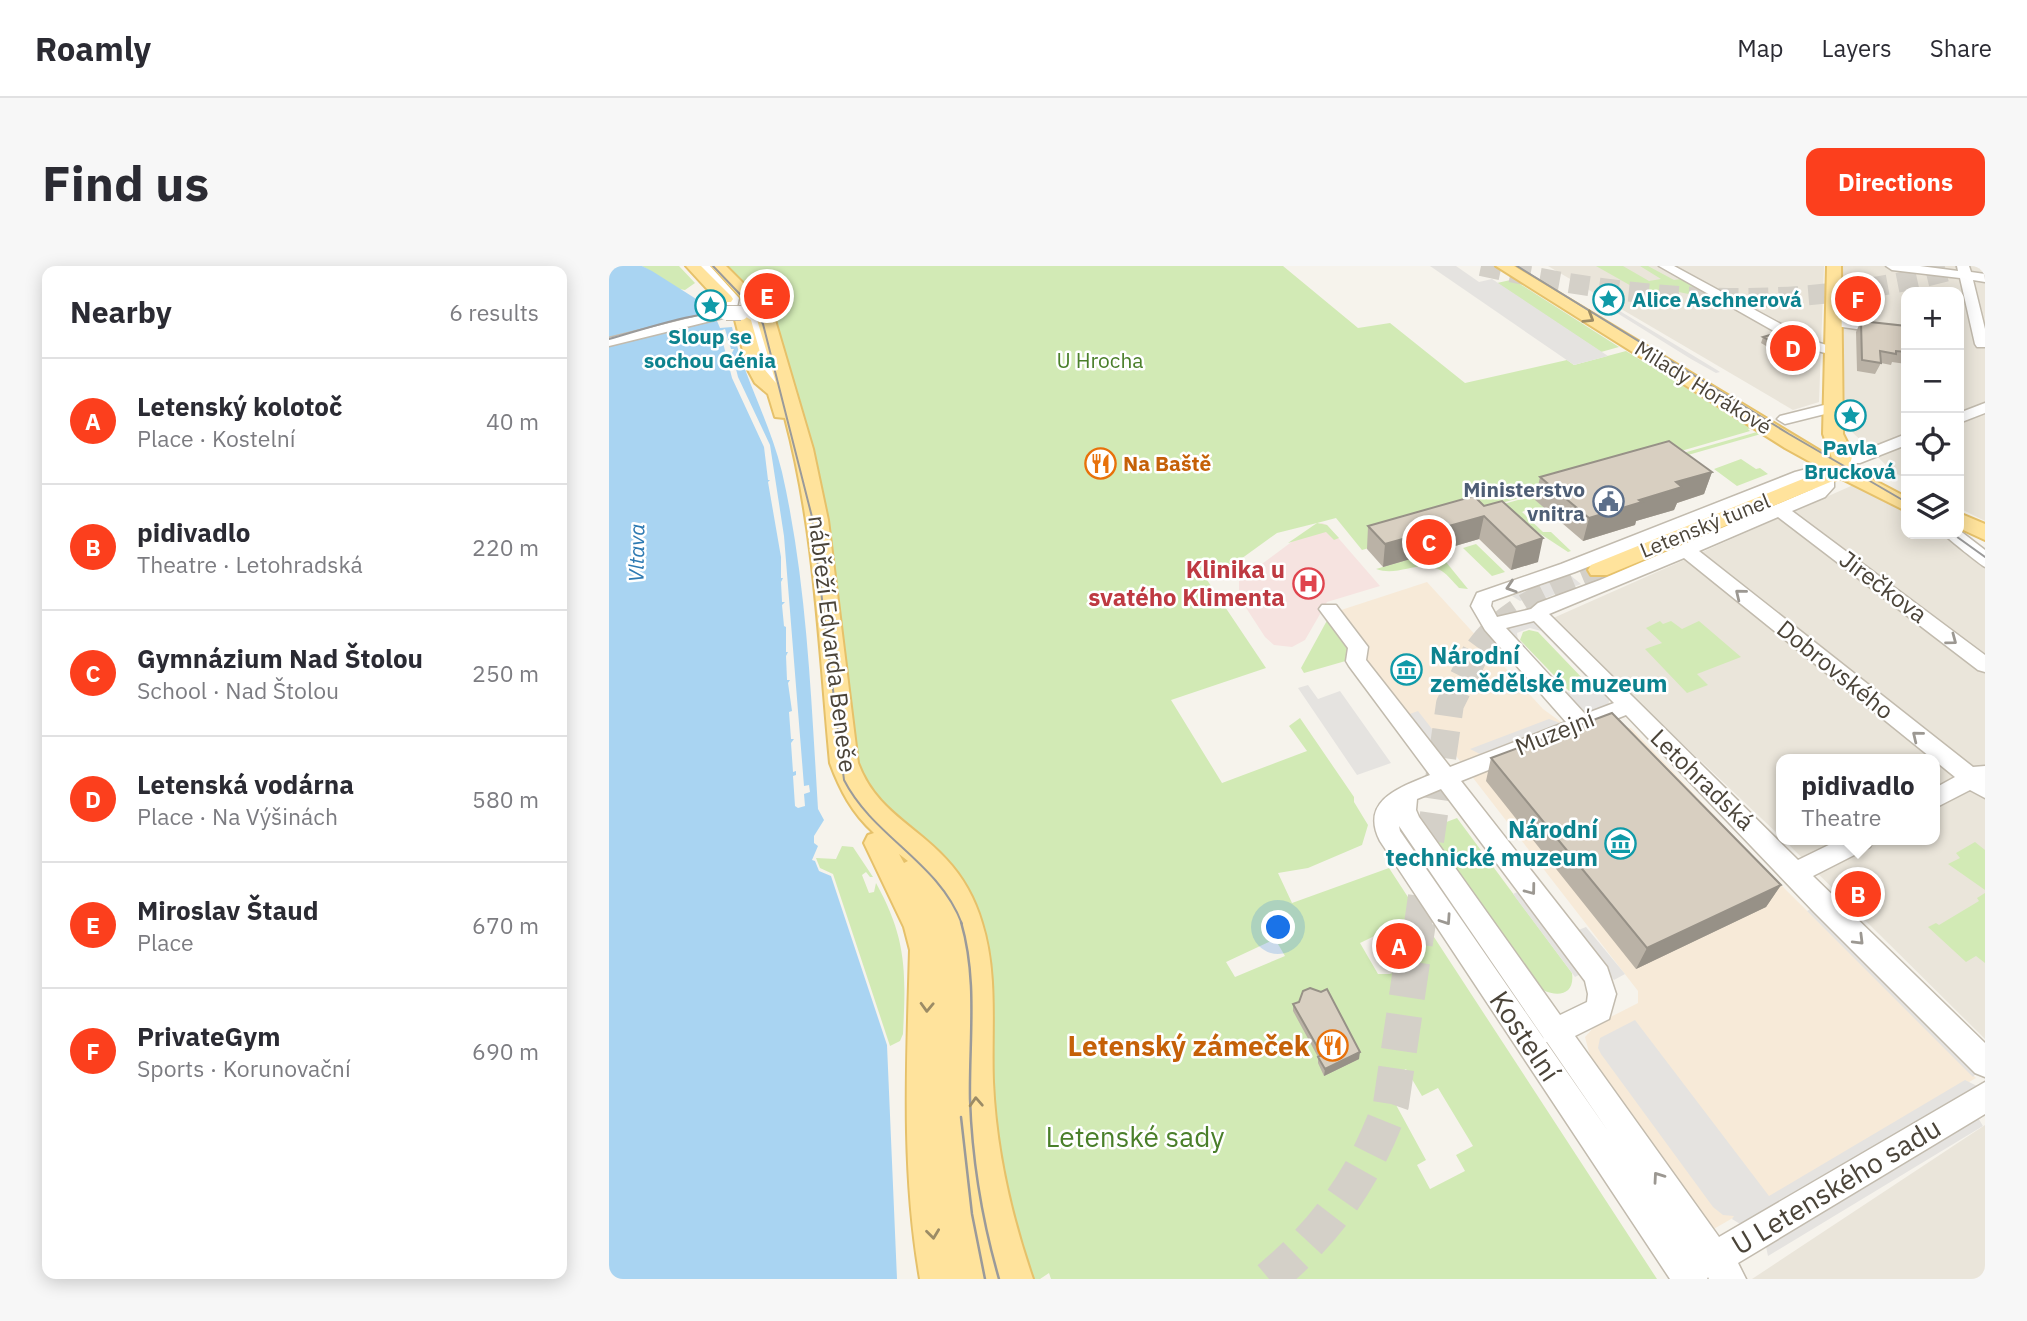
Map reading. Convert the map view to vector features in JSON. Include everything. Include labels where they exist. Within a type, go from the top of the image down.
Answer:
[{"type":"main road","name":"nábřeží Edvarda Beneše","points":[[693,266],[735,309],[764,313],[769,327],[803,449],[817,520],[847,775],[862,804],[928,861],[947,883],[958,898],[969,929],[975,973],[975,1083],[979,1140],[987,1198],[1012,1279]]},
{"type":"main road","name":"nábřeží Edvarda Beneše","points":[[718,266],[758,373],[765,386],[777,392],[790,446],[806,535],[830,776],[842,805],[879,843],[912,871],[932,895],[947,923],[953,945],[955,957],[949,1079],[950,1123],[956,1198],[971,1279]]},
{"type":"main road","points":[[1833,469],[1834,266]]},
{"type":"main road","name":"Milady Horákové","points":[[1511,267],[1833,469],[1901,503]]},
{"type":"main road","name":"Milady Horákové","points":[[1579,292],[1650,339],[1785,419],[1833,469],[1901,489]]},
{"type":"main road","name":"Letenský tunel","points":[[1593,572],[1833,469]]},
{"type":"main road","points":[[1964,522],[1985,533]]},
{"type":"main road","points":[[1964,527],[1985,533]]},
{"type":"main road","points":[[879,843],[920,927],[926,950],[924,1128],[934,1243],[941,1279]]},
{"type":"street","points":[[609,340],[735,309],[733,298],[703,266]]},
{"type":"street","points":[[1665,266],[1807,344],[1833,351]]},
{"type":"street","points":[[1892,266],[1963,271],[1985,278]]},
{"type":"street","points":[[1963,271],[1978,343]]},
{"type":"street","points":[[1833,322],[1901,331]]},
{"type":"street","points":[[1785,419],[1832,408]]},
{"type":"street","points":[[1964,416],[1985,408]]},
{"type":"street","points":[[1580,723],[1492,625],[1481,606],[1487,595],[1568,568],[1593,572],[1686,550],[1819,494],[1826,487],[1833,469],[1901,441]]},
{"type":"street","name":"Jirečkova","points":[[1780,510],[1985,665]]},
{"type":"street","points":[[1960,539],[1974,548],[1985,561]]},
{"type":"street","name":"Dobrovského","points":[[1686,550],[1980,780]]},
{"type":"street","points":[[1568,568],[1593,572]]},
{"type":"street","points":[[1492,625],[1538,614],[1593,572]]},
{"type":"street","name":"Kostelní","points":[[1329,609],[1358,647],[1356,661],[1597,976],[1602,993],[1599,1010],[1555,1031]]},
{"type":"street","name":"Letohradská","points":[[1538,614],[1823,904],[1985,1063]]},
{"type":"street","name":"Muzejní","points":[[1445,778],[1627,706]]},
{"type":"street","points":[[1406,794],[1445,778]]},
{"type":"street","points":[[1940,797],[1980,780]]},
{"type":"street","name":"Kostelní","points":[[1406,794],[1404,810],[1408,821],[1555,1031],[1704,1271]]},
{"type":"street","name":"Kostelní","points":[[1406,794],[1394,802],[1387,814],[1389,834],[1704,1271]]},
{"type":"street","points":[[1795,873],[1848,845]]},
{"type":"street","name":"U Letenského sadu","points":[[1704,1271],[1985,1097]]},
{"type":"shaded area","points":[[1430,266],[1456,266],[1479,282],[1492,279],[1608,356],[1574,365]]},
{"type":"shaded area","points":[[1548,266],[1824,266],[1819,402],[1793,410]]},
{"type":"shaded area","points":[[1842,266],[1985,266],[1985,521],[1964,510],[1964,287],[1901,287],[1901,476],[1892,471],[1845,425]]},
{"type":"shaded area","points":[[1605,302],[1720,372],[1716,373],[1691,359],[1601,303]]},
{"type":"shaded area","points":[[1860,482],[1901,506],[1901,539],[1951,539],[1985,565],[1985,1039],[1789,845],[1940,845],[1940,754],[1776,754],[1776,832],[1551,619]]},
{"type":"shaded area","name":"Klinika u svatého Klimenta","points":[[1322,523],[1327,525],[1380,586],[1327,602],[1305,640],[1292,647],[1274,645],[1265,637],[1239,597],[1239,581],[1313,526]]},
{"type":"shaded area","points":[[1570,575],[1581,584],[1533,603],[1527,598],[1520,601],[1512,596]]},
{"type":"shaded area","points":[[1427,582],[1543,709],[1579,735],[1606,726],[1631,728],[1786,890],[1976,1078],[1712,1230],[1591,1060],[1585,1037],[1597,1024],[1638,1003],[1638,991],[1453,752],[1437,759],[1362,661],[1335,612]]},
{"type":"shaded area","points":[[1537,620],[1611,694],[1608,705],[1585,714],[1500,630]],"holes":[[[1530,628],[1541,631],[1589,680],[1592,691],[1581,695],[1567,692],[1518,640],[1517,633]]]},
{"type":"shaded area","points":[[1308,685],[1318,699],[1340,691],[1391,763],[1357,775],[1298,688]]},
{"type":"shaded area","points":[[1418,711],[1446,747],[1435,751],[1407,715]]},
{"type":"shaded area","points":[[1549,719],[1560,723],[1480,754],[1470,749]]},
{"type":"shaded area","points":[[1524,889],[1586,971],[1575,977],[1513,894]]},
{"type":"shaded area","points":[[1817,906],[1980,1068],[1973,1077],[1807,911]]},
{"type":"shaded area","points":[[1586,927],[1625,974],[1614,980],[1576,931]]},
{"type":"shaded area","points":[[1635,1020],[1769,1196],[1965,1080],[1985,1090],[1750,1230],[1732,1219],[1734,1216],[1723,1215],[1713,1207],[1601,1054],[1598,1048],[1600,1038]]},
{"type":"shaded area","points":[[1974,1111],[1983,1126],[1768,1256],[1764,1237]]},
{"type":"shaded area","points":[[1985,1125],[1985,1279],[1752,1279]]},
{"type":"green space","points":[[642,266],[679,266],[695,283],[685,290],[679,289]]},
{"type":"green space","points":[[723,266],[1283,266],[1358,328],[1390,323],[1465,383],[1567,360],[1574,365],[1626,351],[1751,428],[1748,429],[1750,431],[1481,509],[1470,519],[1362,550],[1336,518],[1277,533],[1234,564],[1203,574],[1266,668],[1171,700],[1222,783],[1307,751],[1289,726],[1300,718],[1354,797],[1354,802],[1368,825],[1362,845],[1308,868],[1278,873],[1292,903],[1389,868],[1657,1279],[1051,1279],[1049,1273],[1040,1279],[1026,1279],[1012,1241],[991,1110],[988,966],[858,772],[772,319],[783,311],[770,301],[766,289],[755,290],[750,281],[746,282],[750,289],[747,290]],"holes":[[[1393,927],[1413,930],[1423,950],[1419,960],[1390,974],[1378,974],[1360,943]],[[1275,939],[1285,956],[1235,977],[1226,962]],[[1406,1069],[1422,1096],[1438,1088],[1473,1146],[1456,1155],[1465,1171],[1430,1189],[1417,1165],[1426,1160],[1383,1081]]]},
{"type":"green space","points":[[1596,266],[1623,266],[1649,281],[1661,279],[1640,266],[1648,266],[1674,280],[1681,279],[1700,289],[1691,291],[1698,296],[1674,291],[1649,296]]},
{"type":"green space","points":[[1515,279],[1619,347],[1601,352],[1497,283]]},
{"type":"green space","points":[[1757,432],[1761,434],[1535,499],[1552,515],[1539,516],[1528,509],[1522,512],[1543,532],[1551,532],[1571,551],[1568,552],[1536,531],[1497,514],[1493,507]]},
{"type":"green space","points":[[1741,459],[1768,474],[1737,486],[1714,469]]},
{"type":"green space","points":[[1317,523],[1327,525],[1339,538],[1334,540],[1326,532],[1288,543]]},
{"type":"green space","points":[[1476,544],[1505,572],[1492,576],[1463,548]]},
{"type":"green space","points":[[1437,551],[1468,589],[1459,588],[1444,572],[1430,567],[1392,571],[1376,569]]},
{"type":"green space","points":[[1330,615],[1354,646],[1349,660],[1304,673],[1301,668]]},
{"type":"green space","points":[[1660,621],[1663,624],[1671,621],[1682,629],[1699,621],[1741,657],[1697,674],[1708,685],[1687,693],[1645,649],[1662,643],[1646,628]]},
{"type":"green space","points":[[1523,632],[1538,632],[1586,682],[1587,691],[1569,691],[1520,640]]},
{"type":"green space","points":[[1457,818],[1572,973],[1571,986],[1565,992],[1555,994],[1543,990],[1428,829]]},
{"type":"green space","points":[[1975,842],[1985,850],[1985,890],[1948,864],[1960,858],[1956,853]]},
{"type":"green space","points":[[842,846],[853,847],[873,877],[866,872],[862,875],[869,893],[874,892],[876,883],[894,921],[899,939],[904,974],[903,1034],[900,1041],[890,1046],[833,874],[820,868],[816,858],[836,859]]},
{"type":"green space","points":[[1985,893],[1985,963],[1976,956],[1966,962],[1928,927],[1936,923],[1939,925],[1979,901],[1977,898]]},
{"type":"water","name":"Vltava","points":[[609,266],[642,266],[712,309],[720,328],[732,327],[777,454],[790,513],[803,597],[818,809],[824,820],[814,836],[814,843],[818,846],[812,860],[819,871],[831,876],[887,1045],[897,1279],[609,1279]]},
{"type":"pier","points":[[725,329],[731,349],[734,349],[732,353],[738,377],[770,445],[784,536],[804,786],[809,785],[810,792],[804,794],[805,806],[798,808],[795,806],[793,776],[796,771],[793,772],[791,743],[794,739],[791,739],[789,712],[792,711],[788,683],[790,680],[787,680],[788,652],[782,605],[785,602],[782,602],[781,582],[783,578],[768,482],[770,480],[764,447],[732,378],[720,331]]},
{"type":"building","points":[[1861,321],[1901,325],[1901,352],[1896,351],[1896,354],[1880,351],[1881,363],[1862,360]]},
{"type":"building","points":[[1784,331],[1815,347],[1793,353],[1763,337]]},
{"type":"building","points":[[1669,441],[1712,472],[1676,482],[1682,487],[1639,500],[1642,502],[1589,518],[1540,477]]},
{"type":"building","points":[[1474,496],[1484,506],[1502,501],[1543,538],[1516,547],[1484,516],[1385,544],[1368,526]]},
{"type":"building","name":"Národní technické muzeum","points":[[1612,713],[1781,885],[1647,948],[1491,758]]},
{"type":"building","points":[[1391,926],[1407,926],[1414,931],[1416,945],[1411,951],[1394,951],[1387,946],[1385,932]]},
{"type":"building","name":"Letenský zámeček","points":[[1310,988],[1321,992],[1327,989],[1360,1052],[1325,1069],[1318,1057],[1322,1055],[1293,1004],[1299,1002],[1303,991]]},
{"type":"tunnel","points":[[1481,266],[1604,288],[1724,298],[1784,297],[1844,291],[1905,281],[1967,266]]},
{"type":"tunnel","points":[[1477,647],[1502,620],[1532,600],[1599,570]]},
{"type":"tunnel","points":[[1418,924],[1450,704],[1479,646]]},
{"type":"tunnel","points":[[1269,1279],[1309,1241],[1342,1200],[1370,1155],[1381,1130],[1391,1104],[1418,922]]},
{"type":"tram line","points":[[713,266],[759,317]]},
{"type":"tram line","points":[[1517,266],[1789,434],[1901,499]]},
{"type":"tram line","points":[[609,339],[705,314],[725,312],[759,317]]},
{"type":"tram line","points":[[759,317],[812,517],[844,780],[871,818],[938,883],[952,902],[962,924]]},
{"type":"tram line","points":[[1960,539],[1985,557]]},
{"type":"tram line","points":[[961,922],[971,988],[970,1099],[973,1145],[983,1212],[999,1279]]},
{"type":"tram line","points":[[961,1117],[972,1214],[985,1279]]},
{"type":"place","name":"Miroslav Štaud","points":[[767,296]]},
{"type":"place","name":"PrivateGym","points":[[1858,299]]},
{"type":"place","name":"Alice Aschnerová","points":[[1609,300]]},
{"type":"place","name":"Sloup se sochou Génia","points":[[710,305]]},
{"type":"place","name":"Letenská vodárna","points":[[1793,348]]},
{"type":"place","name":"Pavla Brucková","points":[[1850,416]]},
{"type":"place","name":"Na Baště","points":[[1100,464]]},
{"type":"place","name":"Ministerstvo vnitra","points":[[1608,502]]},
{"type":"place","name":"Gymnázium Nad Štolou","points":[[1429,542]]},
{"type":"place","name":"Klinika u svatého Klimenta","points":[[1308,584]]},
{"type":"place","name":"Národní zemědělské muzeum","points":[[1407,670]]},
{"type":"place","name":"Národní technické muzeum","points":[[1621,844]]},
{"type":"place","name":"pidivadlo","points":[[1858,894]]},
{"type":"place","name":"Letenský kolotoč","points":[[1399,946]]},
{"type":"place","name":"Letenský zámeček","points":[[1333,1046]]},
{"type":"park label","name":"U Hrocha","points":[[1100,361]]},
{"type":"park label","name":"Letenské sady","points":[[1135,1137]]}]
